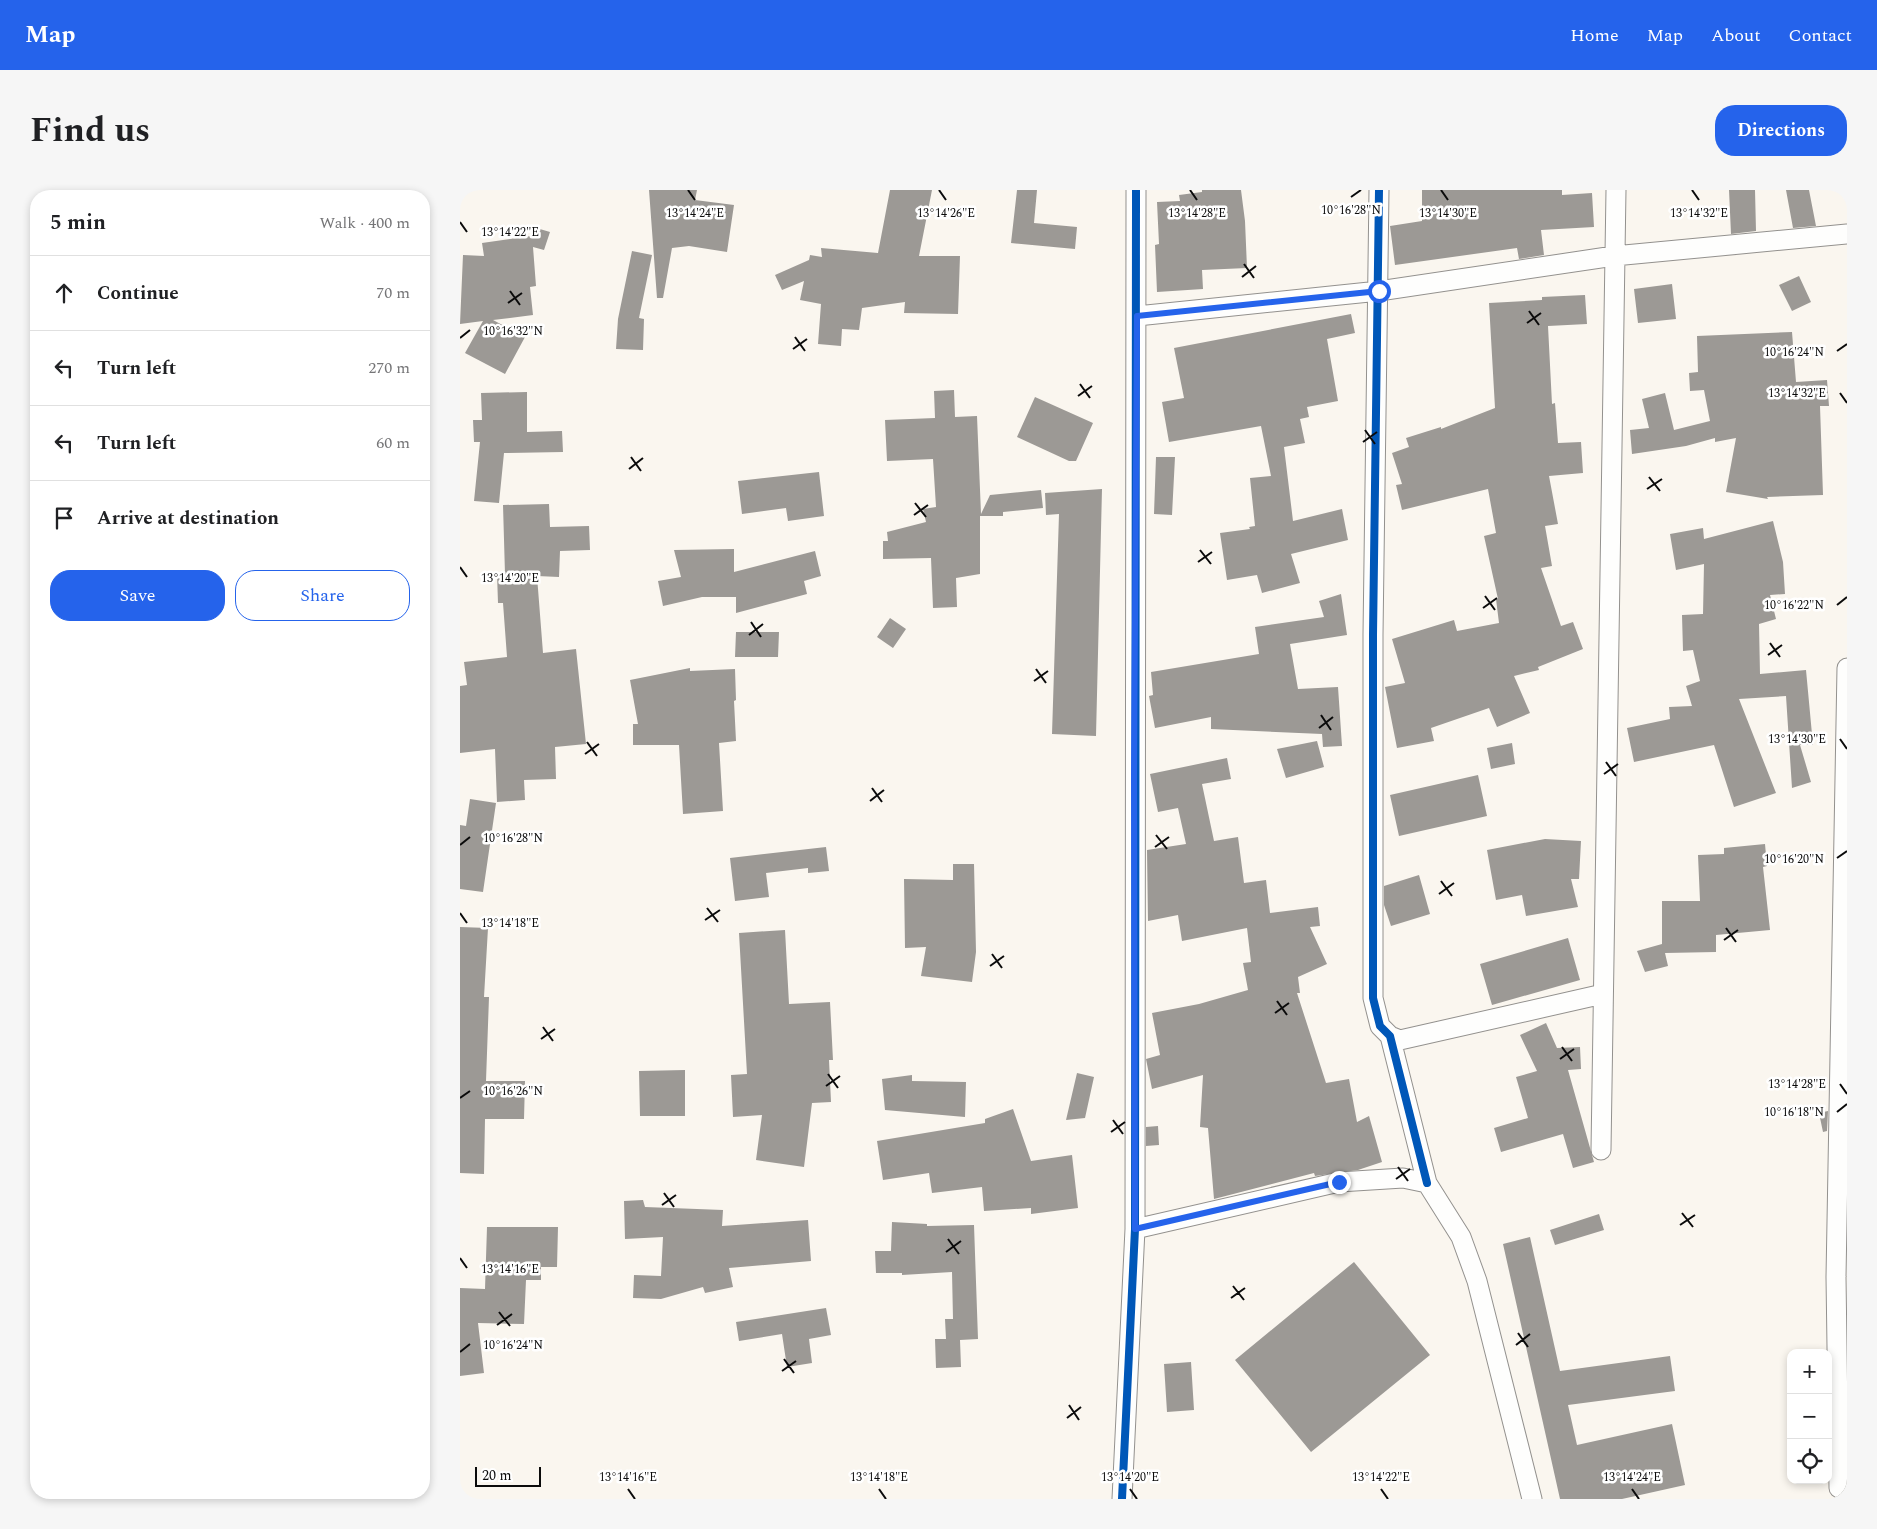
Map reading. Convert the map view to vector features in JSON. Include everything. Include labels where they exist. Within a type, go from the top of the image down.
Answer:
[{"type":"street","points":[[1122,1499],[1135,1229],[1136,190]]},
{"type":"street","points":[[1379,190],[1373,635],[1373,998],[1380,1026],[1390,1036],[1400,1040],[1603,994]]},
{"type":"street","points":[[1601,1150],[1616,190]]},
{"type":"street","points":[[1137,316],[1379,291],[1614,256],[1847,234]]},
{"type":"street","points":[[1839,1488],[1836,1277],[1847,668]]},
{"type":"street","points":[[1390,1036],[1427,1183],[1461,1237],[1477,1281],[1532,1499]]},
{"type":"street","points":[[1135,1229],[1339,1182],[1403,1178],[1427,1183]]},
{"type":"building","points":[[649,190],[697,190],[695,200],[734,205],[727,252],[689,246],[672,248],[663,298],[657,298]]},
{"type":"building","points":[[890,190],[932,190],[919,256],[960,256],[958,314],[904,313],[905,302],[862,308],[859,330],[842,329],[841,346],[818,344],[821,304],[800,300],[804,281],[782,290],[775,275],[809,260],[810,255],[822,257],[821,248],[878,253]]},
{"type":"building","points":[[1017,190],[1037,190],[1034,223],[1077,227],[1075,249],[1011,243]]},
{"type":"building","points":[[1202,190],[1241,190],[1245,221],[1247,268],[1202,270],[1203,289],[1157,292],[1155,245],[1159,244],[1157,202],[1180,201],[1179,195],[1202,192]]},
{"type":"building","points":[[1422,190],[1562,190],[1562,195],[1592,193],[1594,227],[1541,230],[1544,255],[1519,259],[1517,248],[1395,265],[1390,226],[1422,221]]},
{"type":"building","points":[[1729,190],[1755,190],[1756,231],[1731,234]]},
{"type":"building","points":[[1786,190],[1809,190],[1816,226],[1793,228]]},
{"type":"building","points":[[533,227],[550,232],[544,250],[533,247],[536,286],[530,287],[533,315],[493,320],[525,337],[505,374],[465,353],[483,321],[460,324],[463,255],[484,256],[482,243],[531,236]]},
{"type":"building","points":[[632,251],[652,255],[639,318],[644,319],[643,350],[616,349],[618,319]]},
{"type":"building","points":[[1799,276],[1811,302],[1792,311],[1779,285]]},
{"type":"building","points":[[1672,284],[1676,319],[1638,323],[1634,289]]},
{"type":"building","points":[[1585,295],[1587,324],[1548,326],[1552,404],[1555,403],[1558,443],[1581,442],[1583,473],[1549,476],[1558,524],[1545,526],[1552,566],[1541,568],[1561,626],[1573,622],[1583,649],[1538,667],[1539,670],[1514,676],[1530,713],[1497,727],[1489,708],[1431,728],[1434,741],[1397,748],[1385,687],[1405,683],[1392,639],[1454,620],[1457,631],[1499,623],[1496,599],[1498,599],[1484,536],[1496,533],[1488,489],[1402,510],[1396,485],[1402,484],[1392,453],[1409,447],[1406,438],[1441,427],[1441,429],[1495,408],[1489,303],[1542,300],[1542,297]]},
{"type":"building","points":[[1351,314],[1355,333],[1327,339],[1338,401],[1307,407],[1309,417],[1300,419],[1305,443],[1284,447],[1293,521],[1342,509],[1348,540],[1291,554],[1300,583],[1262,593],[1257,575],[1227,580],[1220,533],[1250,529],[1249,527],[1255,526],[1250,478],[1271,476],[1261,426],[1169,442],[1162,402],[1184,398],[1174,348]]},
{"type":"building","points":[[1792,332],[1796,382],[1827,380],[1829,406],[1820,406],[1823,495],[1767,497],[1768,499],[1726,492],[1736,438],[1715,442],[1715,438],[1686,446],[1632,454],[1630,430],[1649,428],[1642,399],[1665,393],[1674,430],[1710,421],[1704,390],[1690,391],[1689,373],[1698,372],[1697,336]]},
{"type":"building","points":[[954,390],[955,417],[977,416],[981,514],[990,495],[1041,490],[1043,508],[1003,512],[1003,516],[980,516],[980,574],[956,578],[957,607],[933,608],[931,558],[883,559],[883,541],[888,541],[887,532],[926,522],[923,509],[936,507],[933,459],[887,461],[885,420],[935,418],[934,391]]},
{"type":"building","points":[[527,392],[527,432],[562,431],[563,452],[504,453],[499,503],[474,501],[480,442],[474,442],[473,420],[482,420],[481,393]]},
{"type":"building","points":[[1035,397],[1093,423],[1076,461],[1069,461],[1017,437]]},
{"type":"building","points":[[1156,457],[1175,457],[1172,515],[1154,514]]},
{"type":"building","points":[[819,472],[824,516],[788,521],[786,508],[742,514],[738,481]]},
{"type":"building","points":[[1102,489],[1096,736],[1052,734],[1059,514],[1046,515],[1045,493]]},
{"type":"building","points":[[549,504],[550,527],[589,526],[590,550],[560,551],[559,577],[537,576],[543,653],[576,649],[586,744],[555,747],[556,779],[524,780],[525,800],[497,802],[495,749],[460,753],[460,686],[467,685],[464,662],[507,657],[503,603],[498,603],[497,574],[505,574],[503,505]]},
{"type":"building","points":[[1773,521],[1783,562],[1785,594],[1770,595],[1776,619],[1759,624],[1760,674],[1806,670],[1813,745],[1800,745],[1811,782],[1792,788],[1786,696],[1739,699],[1776,793],[1734,807],[1714,745],[1634,762],[1627,728],[1670,719],[1669,707],[1692,706],[1686,686],[1700,681],[1693,650],[1683,651],[1682,615],[1703,614],[1704,564],[1676,570],[1670,534],[1703,528],[1704,539]]},
{"type":"building","points":[[734,549],[734,572],[815,551],[821,576],[804,581],[807,594],[736,613],[736,597],[702,597],[663,606],[658,581],[681,577],[674,550]]},
{"type":"building","points":[[1341,594],[1347,635],[1290,644],[1298,689],[1338,687],[1342,746],[1323,747],[1322,734],[1211,729],[1211,717],[1155,728],[1149,696],[1153,695],[1151,672],[1259,654],[1255,627],[1324,617],[1319,601]]},
{"type":"building","points":[[890,618],[906,629],[893,648],[877,637]]},
{"type":"building","points":[[736,632],[779,632],[778,657],[735,657]]},
{"type":"building","points":[[690,668],[690,671],[735,669],[736,741],[719,743],[723,811],[683,814],[679,745],[633,745],[633,724],[638,724],[630,680]]},
{"type":"building","points":[[1317,741],[1324,767],[1286,778],[1277,749]]},
{"type":"building","points":[[1512,743],[1515,764],[1491,769],[1487,748]]},
{"type":"building","points":[[1227,758],[1231,779],[1202,784],[1214,841],[1238,837],[1244,883],[1266,880],[1270,913],[1318,907],[1320,926],[1310,927],[1327,964],[1298,977],[1300,993],[1297,993],[1326,1083],[1349,1079],[1357,1122],[1369,1116],[1382,1162],[1358,1170],[1315,1176],[1314,1173],[1214,1199],[1208,1128],[1200,1127],[1203,1075],[1152,1089],[1146,1059],[1160,1055],[1152,1013],[1199,1004],[1248,990],[1243,963],[1251,962],[1247,928],[1182,941],[1178,915],[1148,921],[1147,850],[1186,844],[1178,808],[1158,812],[1150,774]]},
{"type":"building","points":[[1478,775],[1487,816],[1399,836],[1390,795]]},
{"type":"building","points":[[470,799],[496,803],[483,892],[460,889],[460,825],[466,826]]},
{"type":"building","points":[[1545,839],[1581,841],[1579,879],[1571,879],[1578,907],[1526,916],[1522,895],[1496,900],[1487,850]]},
{"type":"building","points":[[1765,844],[1767,866],[1763,867],[1770,930],[1716,935],[1716,952],[1665,953],[1668,966],[1645,972],[1637,951],[1662,944],[1662,901],[1700,901],[1698,855],[1724,854],[1724,848]]},
{"type":"building","points":[[826,847],[829,871],[808,873],[808,868],[766,873],[769,897],[735,901],[730,858]]},
{"type":"building","points":[[953,864],[974,864],[976,952],[972,982],[921,976],[926,947],[905,948],[904,879],[953,880]]},
{"type":"building","points":[[1419,875],[1430,914],[1391,926],[1384,905],[1384,886]]},
{"type":"building","points":[[460,927],[488,928],[484,997],[489,997],[486,1081],[525,1081],[524,1119],[485,1119],[484,1174],[460,1173]]},
{"type":"building","points":[[785,930],[789,1004],[830,1002],[833,1060],[829,1060],[831,1102],[812,1103],[804,1167],[756,1160],[762,1115],[733,1117],[731,1075],[747,1074],[739,933]]},
{"type":"building","points":[[1568,938],[1580,980],[1492,1005],[1480,964]]},
{"type":"building","points":[[1546,1023],[1557,1048],[1580,1047],[1581,1069],[1568,1070],[1594,1162],[1573,1168],[1563,1134],[1501,1152],[1494,1128],[1528,1118],[1516,1077],[1537,1071],[1520,1035]]},
{"type":"building","points":[[685,1070],[685,1116],[640,1116],[639,1071]]},
{"type":"building","points":[[1077,1073],[1094,1077],[1085,1118],[1066,1120]]},
{"type":"building","points":[[912,1075],[912,1081],[966,1082],[965,1117],[885,1110],[882,1079]]},
{"type":"building","points":[[1013,1109],[1031,1161],[1072,1155],[1078,1208],[1031,1214],[1031,1208],[984,1211],[982,1187],[932,1193],[929,1173],[883,1180],[877,1141],[985,1123],[985,1119]]},
{"type":"building","points":[[1828,1111],[1827,1131],[1823,1132],[1819,1113]]},
{"type":"building","points":[[1158,1126],[1159,1145],[1146,1146],[1146,1127]]},
{"type":"building","points":[[643,1200],[645,1207],[723,1210],[722,1226],[808,1220],[811,1261],[729,1268],[733,1287],[705,1293],[703,1287],[661,1299],[633,1298],[634,1275],[661,1276],[663,1237],[625,1239],[624,1201]]},
{"type":"building","points":[[1599,1214],[1604,1230],[1555,1245],[1550,1230]]},
{"type":"building","points":[[892,1222],[927,1224],[927,1226],[974,1225],[978,1339],[960,1340],[961,1367],[936,1368],[935,1339],[946,1339],[945,1319],[953,1319],[952,1272],[902,1275],[902,1273],[876,1273],[875,1251],[891,1251]]},
{"type":"building","points":[[487,1227],[558,1227],[557,1267],[541,1267],[541,1280],[526,1280],[524,1324],[478,1323],[484,1373],[460,1376],[460,1288],[485,1289]]},
{"type":"building","points":[[1530,1237],[1560,1371],[1670,1356],[1675,1391],[1568,1405],[1577,1445],[1672,1424],[1685,1485],[1622,1499],[1560,1499],[1503,1244]]},
{"type":"building","points":[[1354,1262],[1430,1355],[1311,1452],[1235,1360]]},
{"type":"building","points":[[826,1308],[831,1335],[809,1339],[812,1363],[787,1367],[782,1334],[739,1341],[736,1322]]},
{"type":"building","points":[[1191,1362],[1194,1410],[1167,1412],[1164,1364]]},
{"type":"cycle path","points":[[1122,1499],[1135,1229],[1136,190]]},
{"type":"cycle path","points":[[1379,190],[1373,635],[1373,998],[1380,1026],[1390,1036],[1427,1183]]},
{"type":"route","points":[[1339,1182],[1135,1229],[1134,776],[1137,316],[1379,291]]}]
